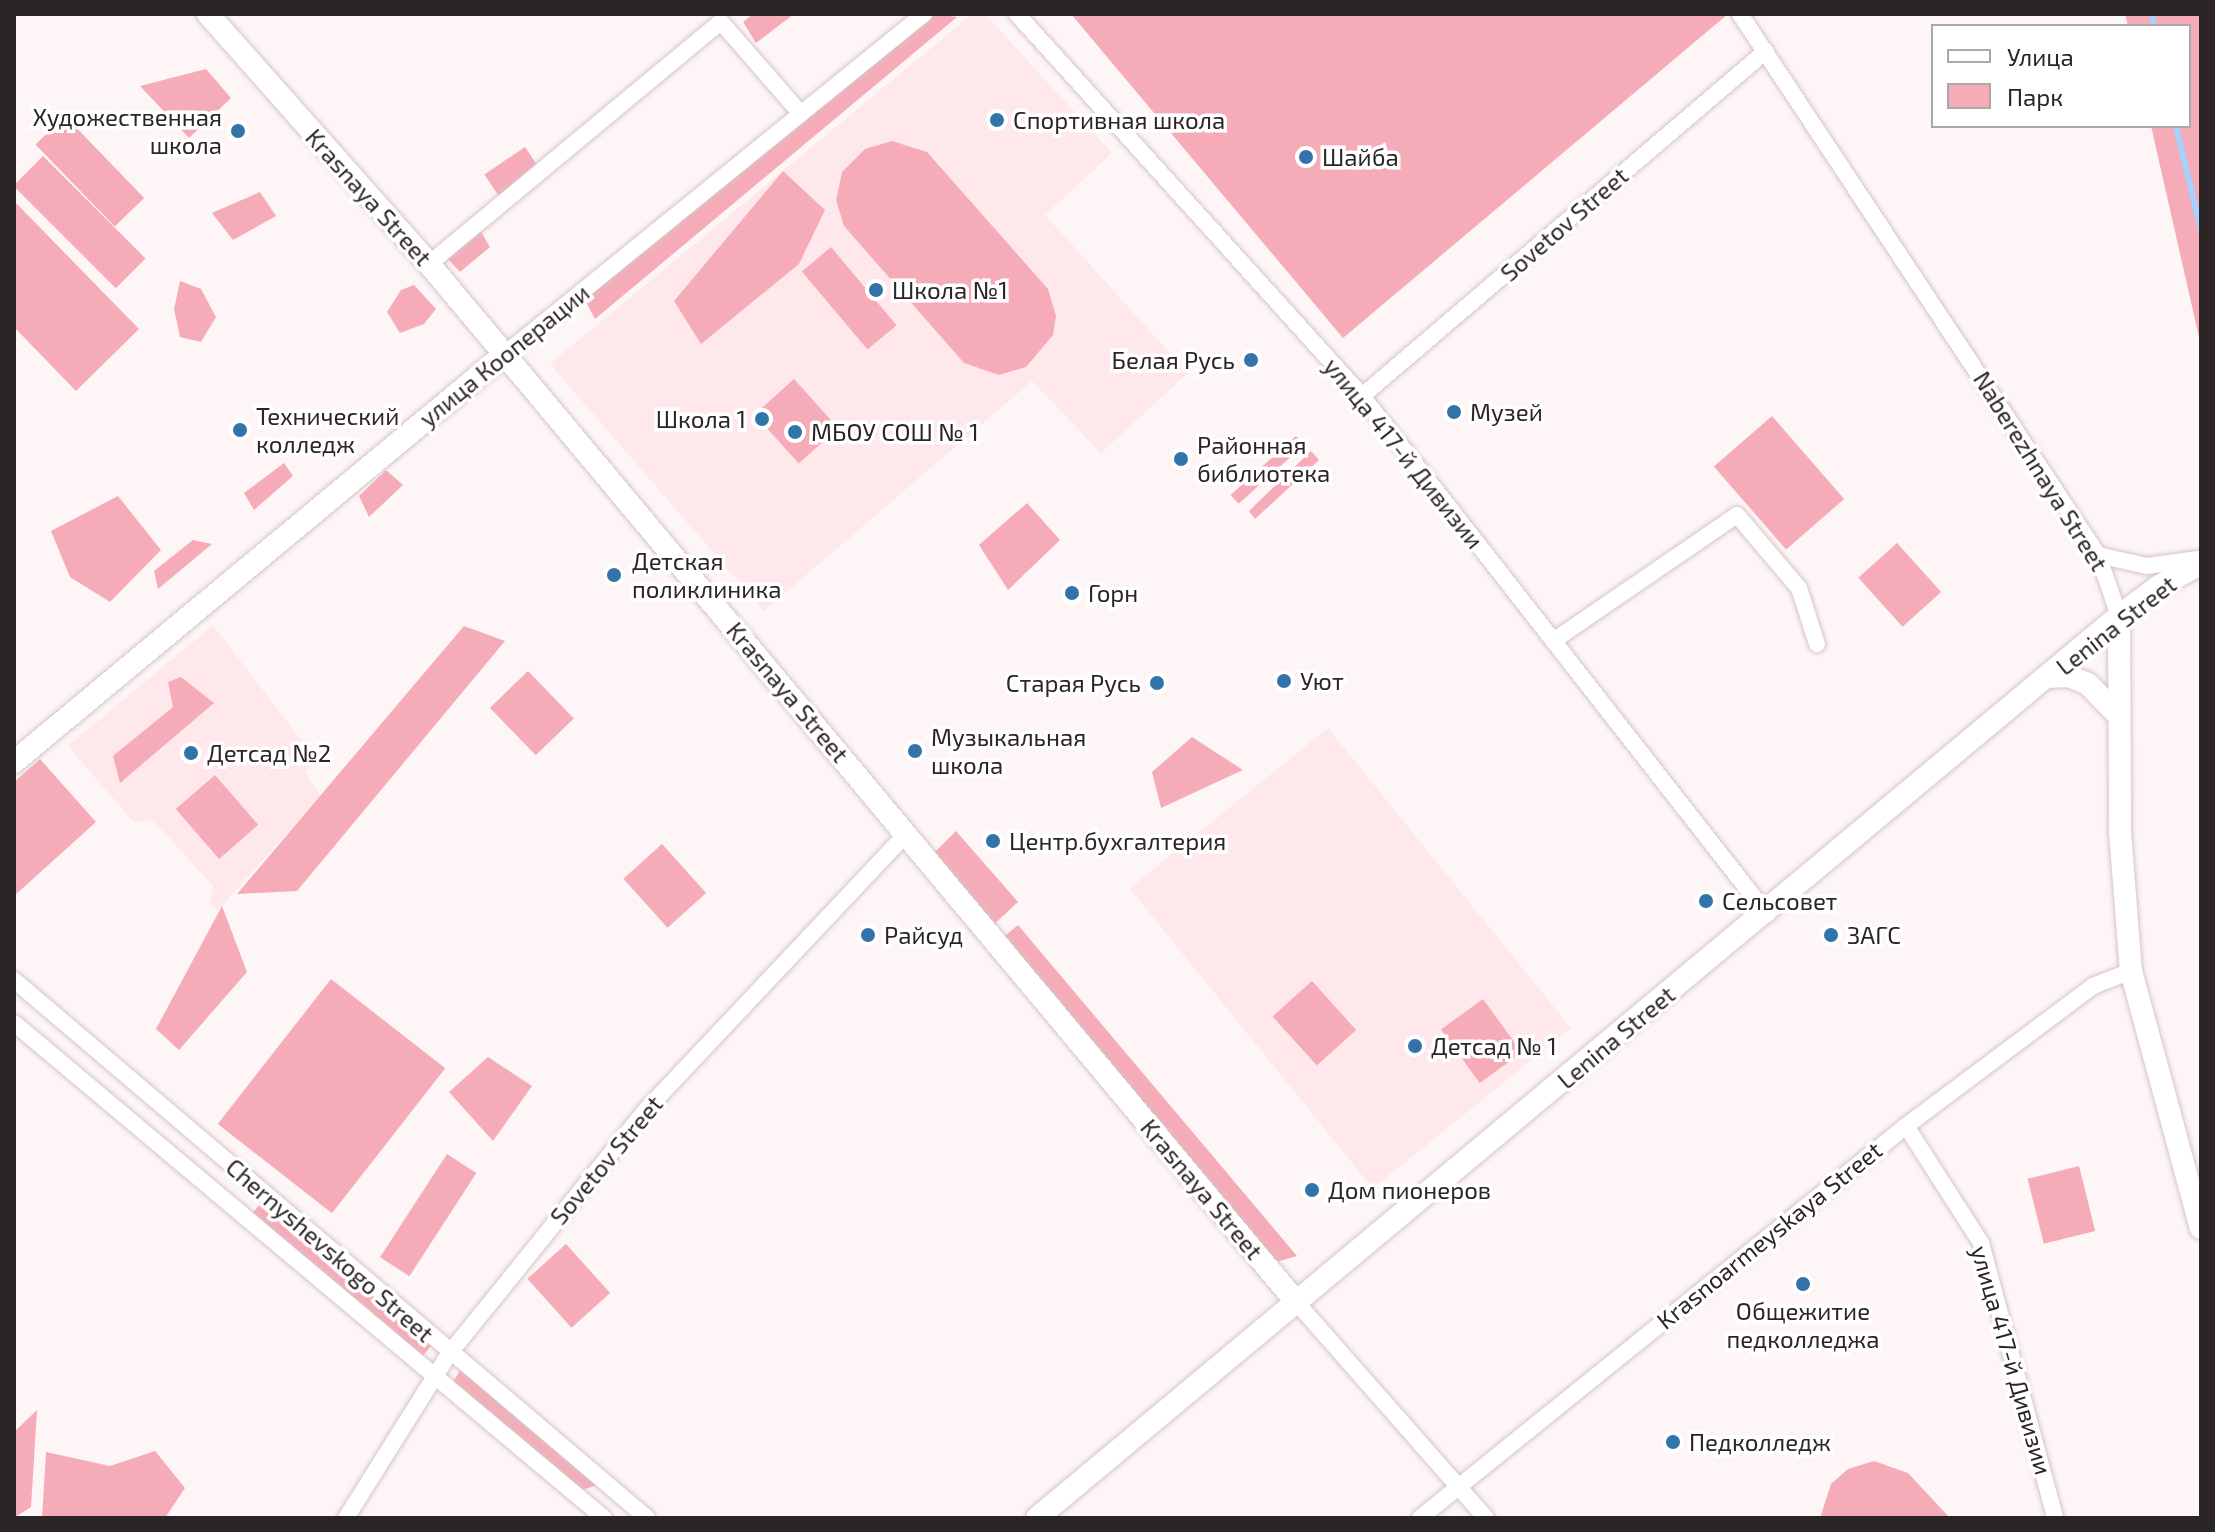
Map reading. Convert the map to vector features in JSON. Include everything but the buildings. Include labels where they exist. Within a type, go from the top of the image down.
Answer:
[{"type":"street","name":"Krasnaya Street","points":[[208,14],[429,264],[1297,1303]]},
{"type":"street","name":"улица Кооперации","points":[[14,762],[505,354],[924,14]]},
{"type":"street","name":"улица 417-й Дивизии","points":[[1017,14],[1362,396],[1767,914]]},
{"type":"street","name":"Naberezhnaya Street","points":[[1740,14],[2098,555],[2119,616],[2117,714],[2121,877],[2131,971],[2201,1228]]},
{"type":"street","points":[[429,264],[721,22],[801,114]]},
{"type":"street","name":"Sovetov Street","points":[[1362,396],[1766,51]]},
{"type":"street","points":[[1553,641],[1737,515],[1799,588],[1817,644]]},
{"type":"street","points":[[2098,555],[2147,566],[2201,562]]},
{"type":"street","name":"Lenina Street","points":[[1037,1518],[1767,914],[2119,616],[2159,586],[2201,562]]},
{"type":"street","points":[[2048,677],[2069,676],[2088,684],[2117,714]]},
{"type":"street","name":"Sovetov Street","points":[[346,1518],[449,1354],[647,1109],[906,834]]},
{"type":"street","name":"Krasnoarmeyskaya Street","points":[[1420,1518],[1906,1126],[2093,986],[2131,971]]},
{"type":"street","name":"Chernyshevskogo Street","points":[[14,980],[449,1354],[647,1518]]},
{"type":"street","name":"Chernyshevskogo Street","points":[[14,1023],[604,1518]]},
{"type":"street","name":"улица 417-й Дивизии","points":[[1906,1126],[1981,1243],[2055,1518]]},
{"type":"street","points":[[1297,1303],[1486,1518]]},
{"type":"shaded area","name":"Школа №1","points":[[972,14],[985,14],[1112,153],[1045,215],[1188,373],[1101,453],[1032,381],[764,611],[550,364]]},
{"type":"shaded area","points":[[213,625],[317,761],[305,772],[320,796],[218,910],[209,904],[214,887],[152,819],[136,823],[131,819],[68,746]]},
{"type":"shaded area","points":[[1328,728],[1571,1028],[1373,1188],[1130,888]]},
{"type":"green space","points":[[753,14],[794,14],[756,43],[743,22]]},
{"type":"green space","points":[[934,14],[957,17],[595,319],[585,300]]},
{"type":"green space","points":[[1071,14],[1728,14],[1343,338]]},
{"type":"green space","points":[[2125,14],[2200,14],[2201,346],[2151,128],[2191,128],[2191,24],[2128,24]]},
{"type":"green space","points":[[206,69],[231,98],[189,138],[140,86]]},
{"type":"green space","points":[[65,116],[144,198],[115,226],[36,144]]},
{"type":"green space","points":[[892,141],[927,152],[1048,289],[1056,316],[1053,335],[1026,367],[999,375],[964,363],[844,226],[836,200],[842,172],[865,149]]},
{"type":"green space","points":[[525,147],[539,168],[498,195],[484,174]]},
{"type":"green space","points":[[43,156],[146,259],[116,288],[14,186]]},
{"type":"green space","points":[[783,171],[825,210],[799,264],[701,344],[674,301]]},
{"type":"green space","points":[[260,192],[276,216],[233,240],[212,213]]},
{"type":"green space","points":[[14,201],[139,329],[76,391],[14,327]]},
{"type":"green space","points":[[480,230],[490,247],[460,272],[445,256]]},
{"type":"green space","points":[[831,247],[897,325],[867,350],[802,271]]},
{"type":"green space","points":[[180,281],[201,289],[216,317],[201,342],[180,337],[174,309]]},
{"type":"green space","points":[[414,285],[436,309],[424,324],[400,333],[387,312],[401,290]]},
{"type":"green space","points":[[794,379],[838,428],[799,464],[755,414]]},
{"type":"green space","points":[[1772,416],[1844,499],[1786,550],[1714,467]]},
{"type":"green space","points":[[1296,436],[1304,445],[1239,504],[1231,495]]},
{"type":"green space","points":[[1311,451],[1319,460],[1255,519],[1249,511]]},
{"type":"green space","points":[[284,463],[293,476],[254,510],[244,493]]},
{"type":"green space","points":[[386,470],[403,485],[369,517],[359,496]]},
{"type":"green space","points":[[118,496],[161,550],[110,602],[70,577],[51,531]]},
{"type":"green space","points":[[1027,503],[1060,540],[1008,590],[979,545]]},
{"type":"green space","points":[[193,540],[212,544],[158,589],[154,571]]},
{"type":"green space","points":[[1897,543],[1941,592],[1903,627],[1858,578]]},
{"type":"green space","points":[[464,626],[505,641],[297,891],[237,894]]},
{"type":"green space","points":[[528,671],[574,718],[536,755],[490,708]]},
{"type":"green space","points":[[181,677],[214,703],[120,783],[113,756],[173,707],[168,682]]},
{"type":"green space","points":[[1192,737],[1243,770],[1161,808],[1152,772]]},
{"type":"green space","points":[[40,759],[96,822],[14,896],[14,782]]},
{"type":"green space","points":[[215,775],[258,825],[219,859],[176,809]]},
{"type":"green space","points":[[956,831],[1018,902],[992,926],[934,853]]},
{"type":"green space","points":[[662,844],[706,893],[668,928],[623,879]]},
{"type":"green space","points":[[222,906],[247,972],[179,1050],[156,1029]]},
{"type":"green space","points":[[1018,925],[1297,1256],[1276,1262],[1005,936]]},
{"type":"green space","points":[[331,979],[445,1068],[332,1213],[218,1124]]},
{"type":"green space","points":[[1312,981],[1356,1030],[1317,1066],[1273,1016]]},
{"type":"green space","points":[[1483,999],[1522,1052],[1480,1083],[1441,1030]]},
{"type":"green space","points":[[488,1057],[532,1086],[493,1141],[449,1092]]},
{"type":"green space","points":[[447,1154],[476,1173],[409,1276],[380,1257]]},
{"type":"green space","points":[[2079,1166],[2095,1231],[2044,1244],[2028,1179]]},
{"type":"green space","points":[[263,1200],[431,1346],[421,1358],[251,1215]]},
{"type":"green space","points":[[566,1244],[610,1293],[572,1328],[527,1279]]},
{"type":"green space","points":[[461,1369],[601,1484],[578,1491],[452,1383]]},
{"type":"green space","points":[[37,1410],[31,1507],[14,1518],[14,1432]]},
{"type":"green space","points":[[155,1451],[185,1488],[165,1518],[42,1518],[46,1452],[110,1466]]},
{"type":"green space","points":[[1874,1461],[1908,1473],[1950,1518],[1820,1518],[1831,1484],[1848,1469]]},
{"type":"waterway","points":[[2152,14],[2154,24]]},
{"type":"waterway","points":[[2176,128],[2201,231]]},
{"type":"place","name":"Спортивная школа","points":[[997,120]]},
{"type":"place","name":"Художественная школа","points":[[238,131]]},
{"type":"place","name":"Шайба","points":[[1306,157]]},
{"type":"place","name":"Школа №1","points":[[876,290]]},
{"type":"place","name":"Белая Русь","points":[[1251,360]]},
{"type":"place","name":"Музей","points":[[1454,412]]},
{"type":"place","name":"Школа 1","points":[[762,419]]},
{"type":"place","name":"Технический колледж","points":[[240,430]]},
{"type":"place","name":"МБОУ СОШ № 1","points":[[795,432]]},
{"type":"place","name":"Районная библиотека","points":[[1181,459]]},
{"type":"place","name":"Детская поликлиника","points":[[614,575]]},
{"type":"place","name":"Горн","points":[[1072,593]]},
{"type":"place","name":"Уют","points":[[1284,681]]},
{"type":"place","name":"Старая Русь","points":[[1157,683]]},
{"type":"place","name":"Музыкальная школа","points":[[915,751]]},
{"type":"place","name":"Детсад №2","points":[[191,753]]},
{"type":"place","name":"Центр.бухгалтерия","points":[[993,841]]},
{"type":"place","name":"Сельсовет","points":[[1706,901]]},
{"type":"place","name":"Райсуд","points":[[868,935]]},
{"type":"place","name":"ЗАГС","points":[[1831,935]]},
{"type":"place","name":"Детсад № 1","points":[[1415,1046]]},
{"type":"place","name":"Дом пионеров","points":[[1312,1190]]},
{"type":"place","name":"Общежитие педколледжа","points":[[1803,1284]]},
{"type":"place","name":"Педколледж","points":[[1673,1442]]}]
